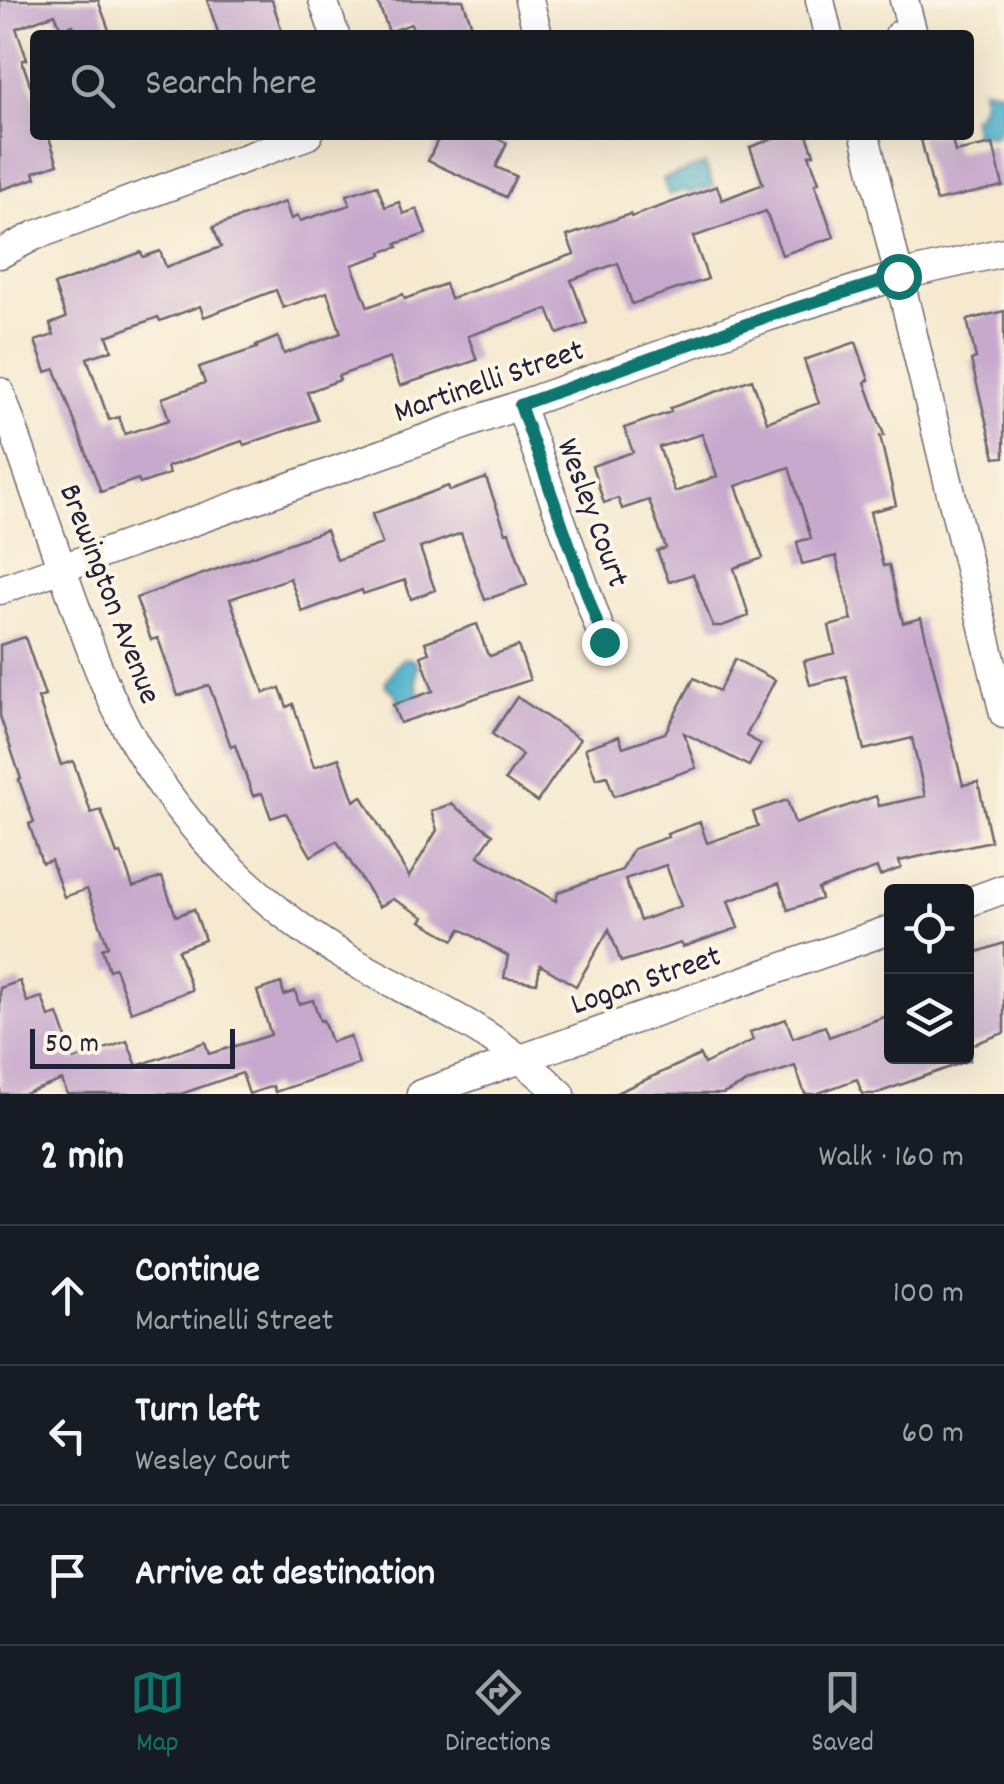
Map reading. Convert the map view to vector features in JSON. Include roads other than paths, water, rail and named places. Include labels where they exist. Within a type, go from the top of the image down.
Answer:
[{"type":"street","points":[[322,0],[333,30]]},
{"type":"street","points":[[528,0],[537,30]]},
{"type":"street","points":[[820,0],[827,30]]},
{"type":"street","points":[[904,0],[912,30]]},
{"type":"street","points":[[0,254],[34,236],[294,140]]},
{"type":"street","points":[[866,140],[1003,707]]},
{"type":"street","name":"Martinelli Street","points":[[0,590],[766,317],[898,276],[1004,252]]},
{"type":"street","name":"Brewington Avenue","points":[[0,392],[104,684],[122,721],[191,824],[276,909],[314,937],[454,1015],[520,1059],[561,1094]]},
{"type":"street","name":"Wesley Court","points":[[520,405],[604,642]]},
{"type":"street","points":[[974,899],[1004,890]]},
{"type":"street","name":"Logan Street","points":[[421,1094],[884,932]]},
{"type":"water","points":[[982,88],[1002,91],[1003,115],[994,137],[974,134],[974,116],[983,96]]},
{"type":"water","points":[[705,164],[713,185],[669,195],[663,179]]},
{"type":"water","points":[[403,659],[417,664],[421,698],[399,704],[386,681]]}]
